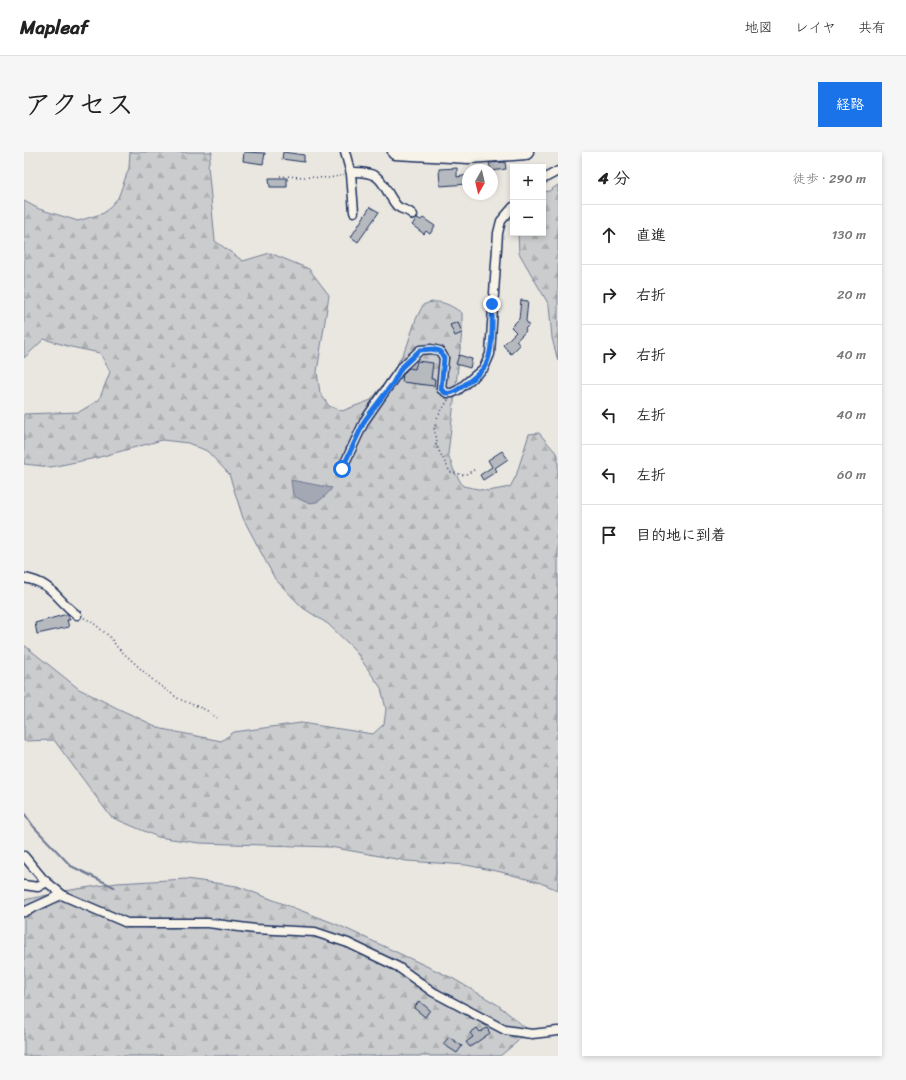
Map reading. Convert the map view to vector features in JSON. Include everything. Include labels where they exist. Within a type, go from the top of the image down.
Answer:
[{"type":"highway","points":[[395,152],[462,156],[526,152]]},
{"type":"street","points":[[345,152],[351,172],[354,212]]},
{"type":"street","points":[[546,177],[558,171]]},
{"type":"street","points":[[351,172],[366,173],[376,176],[384,184],[397,206],[408,210],[414,215]]},
{"type":"street","points":[[342,469],[365,420],[393,383],[401,368],[416,353],[426,349],[440,351],[444,358],[441,389],[447,393],[452,393],[484,368],[488,360],[498,233],[501,221],[510,210]]},
{"type":"street","points":[[24,578],[38,581],[50,588],[64,604],[77,615]]},
{"type":"street","points":[[24,856],[46,882],[61,895],[127,923],[208,923],[255,929],[315,932],[348,943],[398,967],[433,992],[505,1030],[532,1034],[558,1031]]},
{"type":"street","points":[[24,885],[38,887],[46,882]]},
{"type":"street","points":[[24,912],[61,895]]},
{"type":"path","points":[[280,176],[336,178],[351,172]]},
{"type":"path","points":[[452,393],[435,425],[436,445],[450,472],[464,475],[476,469]]},
{"type":"path","points":[[77,615],[91,621],[101,629],[145,674],[174,696],[206,710],[217,718]]},
{"type":"green space","points":[[130,152],[212,152],[208,165],[215,241],[243,261],[270,253],[309,269],[329,295],[317,372],[320,393],[329,406],[342,411],[371,400],[392,374],[407,346],[416,319],[423,305],[439,302],[453,307],[462,313],[462,332],[448,454],[454,471],[463,486],[488,491],[510,487],[516,476],[529,434],[539,433],[558,455],[558,890],[538,882],[501,872],[466,865],[407,861],[330,847],[199,843],[158,837],[111,817],[54,740],[24,741],[24,645],[79,689],[162,729],[221,741],[234,732],[301,723],[373,734],[384,724],[386,709],[381,688],[353,648],[328,624],[303,608],[275,579],[243,518],[229,474],[207,451],[188,443],[162,440],[96,458],[51,467],[24,464],[24,414],[79,412],[99,400],[110,372],[100,353],[71,347],[44,339],[24,358],[24,201],[39,209],[78,221],[104,213],[118,198],[129,168]]},
{"type":"green space","points":[[558,185],[558,361],[552,338],[549,305],[519,253],[518,236],[546,236],[546,192]]},
{"type":"green space","points":[[186,879],[237,886],[336,924],[452,978],[498,1005],[527,1029],[517,1042],[500,1056],[24,1056],[24,900],[71,890],[117,883]]},
{"type":"shaded area","points":[[291,480],[332,488],[319,501],[310,503],[305,502],[293,495]]},
{"type":"building","points":[[244,152],[265,153],[263,164],[243,161]]},
{"type":"building","points":[[283,152],[304,155],[304,162],[282,159]]},
{"type":"building","points":[[505,162],[506,169],[498,170],[498,164],[489,163]]},
{"type":"building","points":[[457,168],[457,177],[462,176],[462,184],[440,186],[439,169]]},
{"type":"building","points":[[269,178],[287,178],[287,187],[270,187]]},
{"type":"building","points":[[370,207],[379,212],[358,242],[351,237]]},
{"type":"building","points":[[417,218],[421,220],[423,218],[435,226],[430,234],[426,231],[424,234],[412,225]]},
{"type":"building","points":[[521,300],[528,301],[526,321],[529,325],[525,329],[526,331],[516,341],[520,345],[511,354],[503,345],[516,332],[511,327],[519,319]]},
{"type":"building","points":[[458,322],[462,333],[455,336],[450,325]]},
{"type":"building","points":[[459,355],[472,359],[470,368],[456,364]]},
{"type":"building","points":[[417,361],[433,363],[431,379],[435,379],[434,386],[402,382],[403,374],[409,368],[415,369]]},
{"type":"building","points":[[502,451],[508,459],[495,468],[497,471],[483,480],[480,475],[492,467],[488,460]]},
{"type":"building","points":[[67,614],[70,620],[67,620],[69,627],[37,634],[35,623]]},
{"type":"building","points":[[419,1001],[430,1010],[425,1017],[414,1008]]},
{"type":"building","points":[[477,1028],[480,1032],[487,1028],[490,1033],[470,1047],[466,1042],[473,1037],[470,1033]]},
{"type":"building","points":[[449,1037],[462,1046],[457,1053],[443,1044]]},
{"type":"waterway","points":[[24,813],[34,827],[71,866],[114,887]]},
{"type":"route","points":[[342,469],[365,420],[393,383],[401,368],[420,350],[432,349],[440,351],[443,354],[444,358],[440,386],[442,391],[447,393],[452,393],[458,390],[484,368],[490,354],[492,304]]}]
